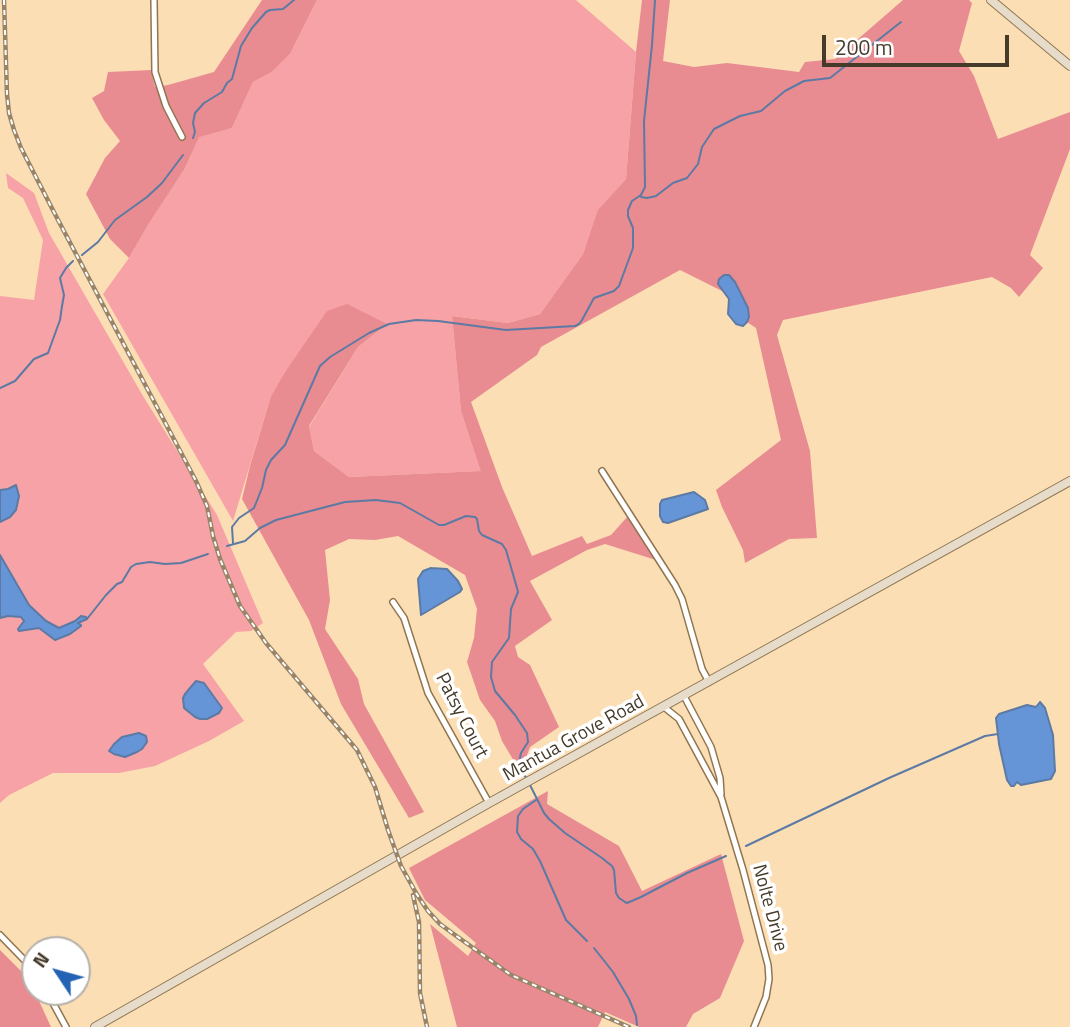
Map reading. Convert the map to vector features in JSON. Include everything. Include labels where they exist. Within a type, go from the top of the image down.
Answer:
[{"type":"main road","points":[[991,0],[1070,66]]},
{"type":"main road","name":"Mantua Grove Road","points":[[95,1027],[489,803],[1070,481]]},
{"type":"street","points":[[154,0],[155,72],[166,106],[182,137]]},
{"type":"street","points":[[602,471],[675,585],[682,599],[702,669],[709,682]]},
{"type":"street","name":"Patsy Court","points":[[393,602],[404,618],[428,693],[489,803]]},
{"type":"street","name":"Nolte Drive","points":[[684,696],[711,747],[720,779],[721,797]]},
{"type":"street","name":"Nolte Drive","points":[[664,707],[679,719],[721,797],[743,870],[768,965],[769,979],[766,997],[754,1027]]},
{"type":"street","points":[[0,935],[21,957]]},
{"type":"street","points":[[55,1006],[66,1027]]},
{"type":"shaded area","points":[[262,0],[317,0],[290,54],[272,72],[253,82],[232,128],[199,137],[184,170],[129,258],[110,239],[86,194],[105,158],[120,141],[92,98],[104,91],[108,72],[151,70],[155,87],[214,72]]},
{"type":"shaded area","points":[[317,0],[576,0],[636,52],[626,179],[599,210],[583,254],[540,314],[508,323],[452,316],[461,411],[482,471],[349,477],[314,451],[309,427],[358,347],[387,324],[296,358],[271,396],[233,521],[103,294],[184,170],[199,136],[232,128],[253,82],[272,72],[290,54]]},
{"type":"shaded area","points":[[642,0],[670,0],[663,61],[694,67],[727,63],[799,72],[805,62],[835,59],[903,0],[969,0],[972,3],[959,51],[974,76],[998,139],[1070,112],[1070,149],[1030,255],[1043,268],[1019,297],[1011,288],[992,277],[783,320],[777,335],[810,451],[817,538],[789,539],[745,563],[743,550],[716,490],[781,440],[756,328],[747,322],[749,317],[718,284],[724,292],[680,270],[541,347],[537,355],[471,402],[502,487],[532,556],[582,536],[587,544],[611,535],[628,516],[656,560],[605,544],[587,550],[530,581],[552,620],[515,646],[518,657],[530,665],[559,727],[530,747],[526,758],[529,772],[521,773],[502,741],[495,721],[480,700],[467,662],[474,638],[477,609],[465,575],[398,536],[375,540],[349,539],[325,550],[330,600],[325,629],[358,679],[364,704],[424,812],[409,818],[341,704],[309,620],[242,499],[250,466],[271,396],[283,375],[327,311],[347,304],[387,324],[358,347],[309,426],[314,451],[349,477],[481,471],[461,411],[452,316],[508,323],[540,314],[583,254],[598,210],[626,179]]},
{"type":"shaded area","points":[[6,173],[34,193],[49,233],[143,396],[217,515],[263,623],[251,631],[236,632],[203,664],[244,721],[155,766],[119,773],[53,773],[9,795],[0,803],[0,618],[21,617],[24,621],[18,630],[39,628],[57,640],[81,626],[78,623],[86,617],[60,628],[46,622],[29,605],[0,555],[0,522],[14,513],[19,496],[8,489],[0,490],[0,296],[34,300],[43,240],[23,198],[8,188]],"holes":[[[122,737],[147,742],[142,749],[110,748]]]},
{"type":"shaded area","points":[[548,791],[547,804],[619,846],[642,891],[721,854],[744,941],[720,998],[693,1014],[686,1027],[639,1027],[605,1012],[598,1027],[457,1027],[430,924],[468,956],[476,943],[425,900],[409,868]]},
{"type":"shaded area","points":[[0,950],[21,971],[21,1006],[41,1006],[51,1027],[0,1027]]},
{"type":"water","points":[[724,275],[729,275],[735,282],[748,308],[749,317],[743,326],[736,324],[728,314],[729,299],[718,284]]},
{"type":"water","points":[[16,485],[19,496],[16,510],[0,522],[0,490]]},
{"type":"water","points":[[694,492],[705,500],[708,509],[668,523],[663,522],[660,516],[662,500]]},
{"type":"water","points":[[0,555],[29,605],[46,621],[59,628],[81,616],[87,619],[78,623],[81,626],[70,634],[55,640],[39,628],[19,631],[24,621],[21,617],[0,618]]},
{"type":"water","points":[[431,568],[447,569],[462,589],[421,615],[418,579],[423,571]]},
{"type":"water","points":[[196,681],[204,683],[222,708],[219,713],[207,719],[195,717],[184,708],[183,698]]},
{"type":"water","points":[[1040,702],[1045,708],[1053,735],[1055,771],[1051,779],[1021,785],[1017,782],[1011,786],[1007,780],[999,744],[996,718],[999,714],[1027,705],[1036,707]]},
{"type":"water","points":[[139,733],[146,736],[147,742],[137,752],[125,757],[109,751],[122,737]]},
{"type":"waterway","points":[[193,138],[195,113],[204,103],[222,92],[232,79],[241,46],[252,28],[266,12],[283,9],[294,0]]},
{"type":"waterway","points":[[233,543],[232,527],[239,518],[254,508],[271,460],[285,445],[320,366],[330,357],[389,324],[416,320],[506,330],[575,326],[582,320],[594,298],[614,291],[619,286],[633,248],[633,228],[628,210],[632,201],[641,195],[645,187],[644,121],[655,0]]},
{"type":"waterway","points":[[641,197],[656,196],[673,183],[687,178],[698,164],[702,147],[714,129],[740,116],[761,111],[785,91],[804,81],[830,78],[901,22]]},
{"type":"waterway","points":[[82,255],[98,242],[115,220],[162,183],[183,155]]},
{"type":"waterway","points":[[0,388],[15,381],[34,359],[48,353],[60,320],[64,295],[60,278],[73,261]]},
{"type":"waterway","points":[[227,546],[245,541],[260,528],[276,520],[345,502],[376,500],[400,503],[439,525],[466,516],[475,517],[482,535],[502,544],[506,550],[518,592],[511,609],[509,638],[492,662],[491,677],[495,691],[527,733],[528,742],[520,758],[527,780]]},
{"type":"waterway","points":[[87,619],[136,564],[181,563],[208,554]]},
{"type":"waterway","points":[[746,846],[889,778],[985,736],[998,734]]},
{"type":"waterway","points":[[530,785],[549,819],[612,866],[616,893],[627,903],[726,856]]},
{"type":"waterway","points":[[536,800],[518,816],[517,832],[540,861],[566,920],[587,941]]},
{"type":"waterway","points":[[594,948],[629,999],[637,1025]]},
{"type":"railway","points":[[4,0],[9,113],[21,148],[196,481],[207,506],[220,559],[240,606],[266,643],[357,750],[375,787],[401,866],[428,911],[440,924],[511,975],[629,1027]]},
{"type":"railway","points":[[413,895],[419,922],[420,993],[427,1027]]}]
